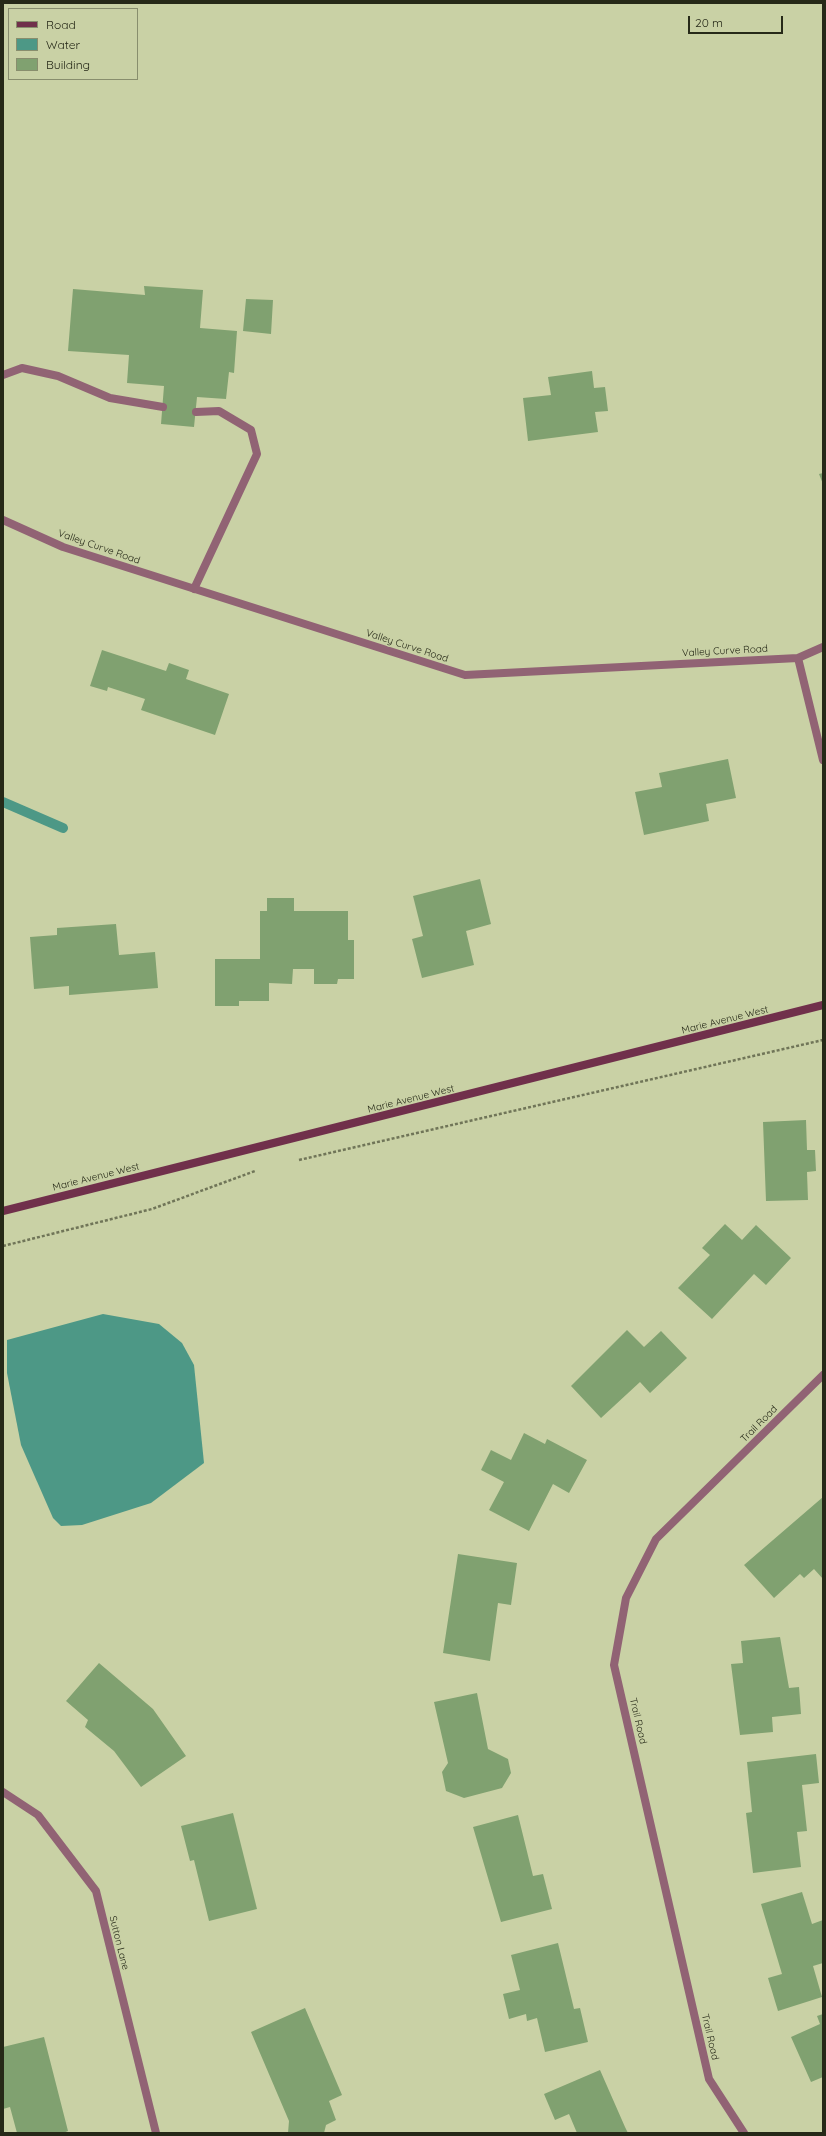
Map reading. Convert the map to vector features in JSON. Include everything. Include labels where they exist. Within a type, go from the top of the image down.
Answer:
[{"type":"street","points":[[3,374],[22,368],[58,376],[110,398],[162,407]]},
{"type":"street","points":[[194,589],[257,454],[251,430],[219,411],[196,412]]},
{"type":"street","name":"Valley Curve Road","points":[[3,520],[63,547],[465,675],[798,658],[823,647]]},
{"type":"street","points":[[798,658],[823,760]]},
{"type":"street","name":"Marie Avenue West","points":[[3,1211],[823,1005]]},
{"type":"street","name":"Trail Road","points":[[744,2133],[710,2079],[614,1665],[626,1598],[656,1539],[823,1375]]},
{"type":"street","name":"Sutton Lane","points":[[3,1792],[38,1815],[96,1891],[156,2133]]},
{"type":"path","points":[[294,1162],[823,1040]]},
{"type":"path","points":[[3,1246],[152,1209],[263,1168]]},
{"type":"water","points":[[103,1314],[159,1324],[182,1343],[194,1365],[204,1463],[151,1503],[82,1525],[61,1526],[53,1518],[21,1445],[7,1373],[7,1340]]},
{"type":"building","points":[[144,286],[203,290],[200,328],[237,331],[234,373],[229,372],[226,399],[197,397],[194,427],[161,424],[164,386],[127,383],[129,355],[68,351],[73,289],[145,295]]},
{"type":"building","points":[[246,299],[273,300],[271,334],[243,331]]},
{"type":"building","points":[[592,371],[594,388],[605,387],[608,411],[595,412],[598,432],[528,441],[523,398],[551,395],[548,377]]},
{"type":"building","points":[[823,473],[823,484],[819,474]]},
{"type":"building","points":[[102,650],[166,671],[169,663],[189,670],[186,679],[229,694],[215,735],[141,710],[145,699],[108,687],[107,691],[90,686]]},
{"type":"building","points":[[728,759],[736,798],[706,804],[709,821],[644,835],[635,792],[662,787],[659,773]]},
{"type":"building","points":[[480,879],[491,924],[466,931],[474,965],[422,978],[412,939],[423,936],[413,896]]},
{"type":"building","points":[[267,898],[294,898],[294,911],[348,911],[348,940],[354,940],[354,979],[338,979],[337,984],[314,984],[314,969],[293,969],[292,984],[269,983],[269,1001],[239,1001],[239,1006],[215,1006],[215,959],[260,959],[260,911],[267,911]]},
{"type":"building","points":[[116,924],[119,955],[155,952],[158,988],[69,995],[69,986],[34,989],[30,937],[57,935],[57,928]]},
{"type":"building","points":[[806,1120],[807,1150],[815,1150],[816,1171],[807,1172],[808,1200],[766,1201],[763,1122]]},
{"type":"building","points":[[725,1224],[742,1240],[756,1225],[791,1258],[766,1285],[754,1274],[712,1319],[678,1288],[710,1255],[702,1248]]},
{"type":"building","points":[[627,1330],[644,1347],[661,1331],[687,1358],[650,1393],[640,1382],[601,1418],[571,1386]]},
{"type":"building","points":[[524,1433],[545,1444],[547,1439],[587,1460],[569,1493],[553,1484],[529,1531],[489,1510],[504,1482],[481,1470],[491,1450],[511,1460]]},
{"type":"building","points":[[823,1497],[823,1579],[814,1569],[804,1578],[800,1574],[774,1598],[744,1565]]},
{"type":"building","points":[[458,1554],[517,1563],[511,1605],[498,1603],[490,1661],[443,1653]]},
{"type":"building","points":[[780,1637],[789,1688],[799,1687],[801,1714],[772,1717],[773,1732],[740,1735],[731,1664],[743,1663],[741,1641]]},
{"type":"building","points":[[99,1663],[153,1709],[186,1756],[141,1787],[114,1751],[85,1727],[88,1720],[66,1701]]},
{"type":"building","points":[[477,1693],[488,1749],[508,1759],[511,1773],[502,1788],[464,1798],[446,1791],[442,1772],[448,1763],[434,1702]]},
{"type":"building","points":[[816,1754],[819,1783],[802,1785],[807,1831],[797,1832],[801,1867],[753,1873],[746,1813],[752,1812],[747,1762]]},
{"type":"building","points":[[233,1813],[257,1909],[209,1921],[194,1860],[190,1861],[181,1826]]},
{"type":"building","points":[[518,1815],[533,1876],[543,1874],[552,1909],[501,1922],[473,1827]]},
{"type":"building","points":[[802,1892],[812,1924],[823,1920],[823,1963],[813,1966],[822,1997],[778,2011],[768,1978],[782,1974],[761,1904]]},
{"type":"building","points":[[558,1943],[574,2009],[580,2008],[588,2042],[545,2052],[537,2018],[527,2021],[526,2014],[509,2019],[503,1994],[520,1990],[511,1955]]},
{"type":"building","points":[[305,2008],[342,2095],[329,2101],[336,2120],[326,2125],[324,2133],[288,2133],[289,2121],[251,2032]]},
{"type":"building","points":[[823,2014],[823,2077],[811,2082],[791,2037],[820,2024],[817,2016]]},
{"type":"building","points":[[44,2037],[68,2131],[63,2133],[17,2133],[10,2107],[3,2109],[3,2047]]},
{"type":"building","points":[[600,2070],[628,2133],[577,2133],[569,2114],[555,2120],[544,2094]]},
{"type":"waterway","points":[[3,802],[63,828]]}]
